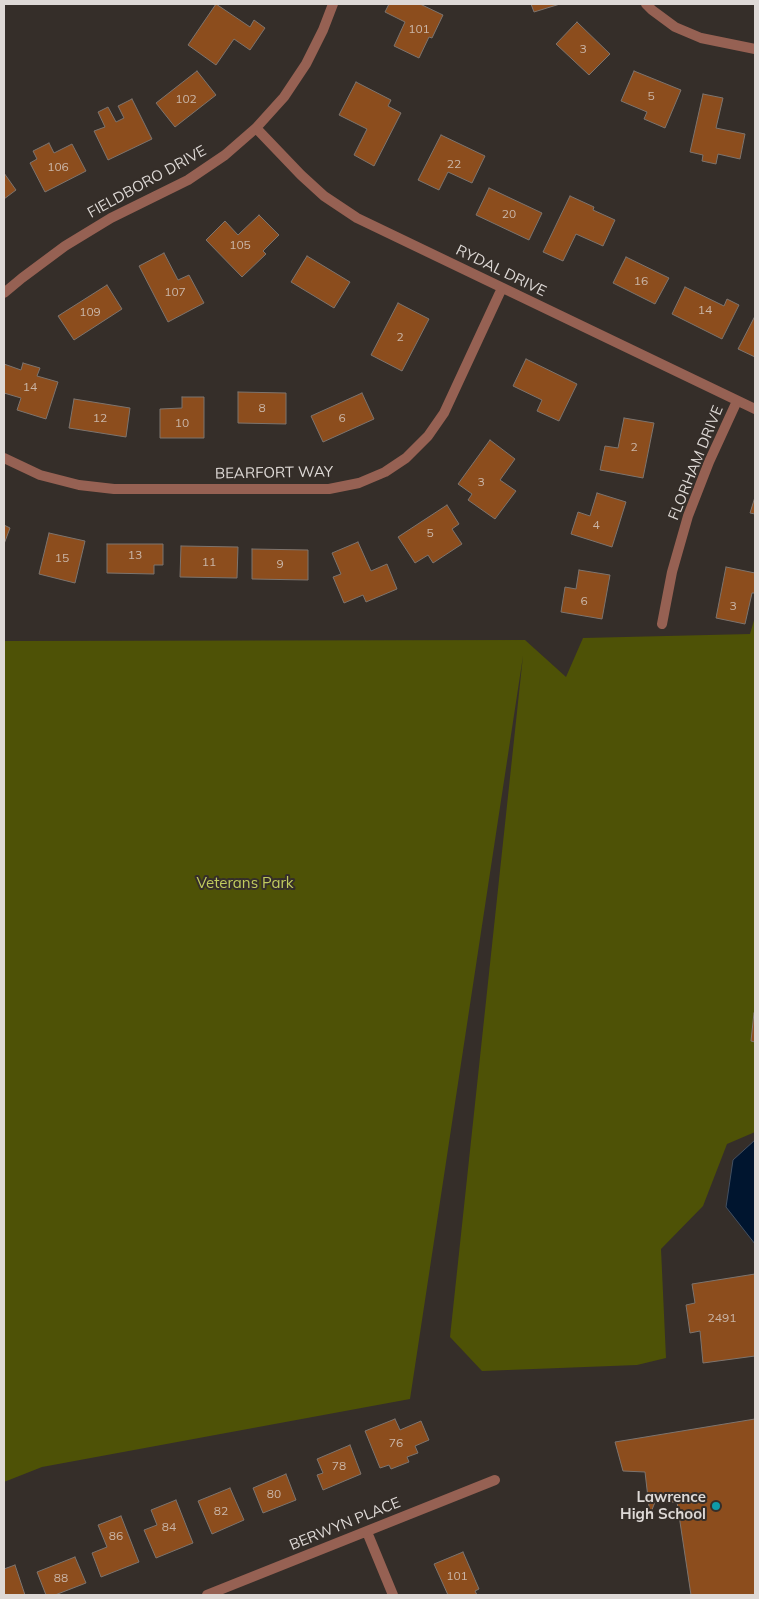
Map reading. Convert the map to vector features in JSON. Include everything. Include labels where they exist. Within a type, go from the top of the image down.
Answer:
[{"type":"street","name":"FIELDBORO DRIVE","points":[[4,293],[65,246],[111,218],[188,180],[225,155],[256,128],[284,97],[306,64],[323,30],[333,4]]},
{"type":"street","points":[[646,4],[675,27],[701,38],[755,49]]},
{"type":"street","name":"RYDAL DRIVE","points":[[256,128],[324,196],[357,218],[755,409]]},
{"type":"street","name":"BEARFORT WAY","points":[[4,458],[40,475],[79,485],[114,489],[329,489],[360,483],[385,472],[406,458],[428,436],[444,413],[502,288]]},
{"type":"street","name":"FLORHAM DRIVE","points":[[662,624],[672,572],[688,516],[709,462],[737,401]]},
{"type":"street","name":"BERWYN PLACE","points":[[207,1595],[495,1480]]},
{"type":"street","points":[[367,1532],[393,1595]]},
{"type":"green space","name":"Veterans Park","points":[[755,617],[755,1132],[727,1144],[703,1206],[661,1249],[666,1358],[637,1365],[482,1371],[450,1337],[523,656],[410,1399],[42,1467],[4,1482],[4,641],[525,640],[566,677],[583,638],[750,634]]},
{"type":"water","points":[[755,1140],[755,1244],[726,1207],[733,1160]]},
{"type":"building","points":[[216,4],[250,27],[254,20],[265,28],[250,50],[234,39],[216,65],[188,45]]},
{"type":"building","points":[[389,4],[420,4],[443,15],[432,38],[429,37],[419,58],[394,46],[405,22],[385,12]]},
{"type":"building","points":[[531,4],[560,4],[534,12]]},
{"type":"building","points":[[577,22],[610,54],[589,75],[556,44]]},
{"type":"building","points":[[197,71],[216,95],[175,127],[156,103]]},
{"type":"building","points":[[634,71],[681,90],[665,128],[644,119],[647,112],[621,101]]},
{"type":"building","points":[[356,82],[391,100],[388,106],[401,113],[374,166],[354,155],[367,129],[339,115]]},
{"type":"building","points":[[703,94],[723,98],[716,128],[745,134],[740,159],[718,154],[716,164],[702,161],[703,155],[690,152]]},
{"type":"building","points":[[132,99],[152,139],[108,160],[94,131],[105,127],[98,112],[108,107],[116,122],[124,118],[118,106]]},
{"type":"building","points":[[441,135],[485,156],[472,183],[448,172],[439,190],[418,180]]},
{"type":"building","points":[[49,143],[54,153],[72,144],[86,171],[45,192],[30,163],[37,159],[33,151]]},
{"type":"building","points":[[4,173],[16,190],[4,199]]},
{"type":"building","points":[[489,188],[542,213],[529,240],[476,215]]},
{"type":"building","points":[[570,196],[594,207],[593,210],[615,220],[603,246],[576,234],[563,261],[543,252]]},
{"type":"building","points":[[259,215],[279,235],[263,251],[266,254],[242,277],[206,240],[225,221],[238,235]]},
{"type":"building","points":[[164,253],[178,280],[189,275],[204,303],[168,322],[139,266]]},
{"type":"building","points":[[307,256],[350,282],[334,308],[291,282]]},
{"type":"building","points":[[626,257],[669,278],[655,304],[613,283]]},
{"type":"building","points":[[107,285],[122,309],[74,340],[58,316]]},
{"type":"building","points":[[685,287],[724,306],[727,299],[739,305],[722,339],[672,314]]},
{"type":"building","points":[[398,303],[429,319],[402,371],[371,355]]},
{"type":"building","points":[[755,316],[755,357],[738,349]]},
{"type":"building","points":[[526,359],[577,384],[559,421],[537,411],[542,400],[513,386]]},
{"type":"building","points":[[23,363],[40,368],[37,376],[58,382],[46,419],[17,410],[21,398],[4,393],[4,364],[21,370]]},
{"type":"building","points":[[238,392],[286,393],[286,424],[238,423]]},
{"type":"building","points":[[362,393],[374,419],[323,442],[311,416]]},
{"type":"building","points":[[182,397],[204,397],[204,438],[160,438],[160,409],[182,408]]},
{"type":"building","points":[[74,399],[130,408],[126,437],[69,428]]},
{"type":"building","points":[[624,418],[654,423],[643,478],[600,470],[605,446],[618,448]]},
{"type":"building","points":[[490,440],[515,459],[500,480],[516,491],[495,519],[468,500],[472,494],[458,484]]},
{"type":"building","points":[[597,493],[626,502],[612,547],[571,534],[578,512],[590,516]]},
{"type":"building","points":[[755,497],[755,514],[750,513]]},
{"type":"building","points":[[447,505],[459,524],[452,529],[462,544],[433,563],[428,555],[415,563],[398,537]]},
{"type":"building","points":[[4,525],[10,528],[4,544]]},
{"type":"building","points":[[49,533],[85,541],[75,583],[39,574]]},
{"type":"building","points":[[358,542],[371,571],[387,564],[397,589],[366,602],[363,595],[344,603],[333,577],[341,574],[332,553]]},
{"type":"building","points":[[107,544],[163,544],[163,565],[154,565],[154,574],[107,573]]},
{"type":"building","points":[[181,546],[238,547],[237,578],[180,577]]},
{"type":"building","points":[[252,549],[308,550],[308,580],[252,579]]},
{"type":"building","points":[[726,567],[755,573],[755,593],[752,593],[745,624],[716,618]]},
{"type":"building","points":[[579,570],[610,575],[602,619],[561,612],[565,587],[576,589]]},
{"type":"building","points":[[755,1013],[755,1042],[751,1041]]},
{"type":"building","points":[[755,1274],[755,1356],[703,1363],[700,1331],[690,1333],[686,1305],[695,1303],[692,1284]]},
{"type":"building","points":[[395,1419],[400,1430],[421,1421],[429,1440],[415,1446],[418,1453],[407,1457],[409,1462],[391,1469],[389,1465],[380,1468],[365,1431]]},
{"type":"building","name":"Lawrence High School","points":[[755,1419],[755,1595],[691,1595],[677,1502],[655,1502],[650,1515],[645,1472],[623,1471],[615,1442]]},
{"type":"building","points":[[350,1445],[361,1474],[323,1490],[317,1475],[323,1473],[317,1459]]},
{"type":"building","points":[[286,1474],[296,1500],[263,1513],[253,1488]]},
{"type":"building","points":[[230,1488],[244,1520],[212,1534],[198,1501]]},
{"type":"building","points":[[176,1500],[193,1543],[156,1558],[144,1530],[157,1525],[151,1510]]},
{"type":"building","points":[[121,1516],[139,1562],[101,1577],[92,1553],[107,1547],[98,1525]]},
{"type":"building","points":[[463,1552],[479,1589],[475,1591],[477,1595],[448,1595],[434,1564]]},
{"type":"building","points":[[75,1557],[86,1583],[55,1595],[46,1595],[37,1572]]},
{"type":"building","points":[[15,1565],[25,1595],[4,1595],[4,1569]]},
{"type":"place","name":"Lawrence High School","points":[[716,1506]]}]
